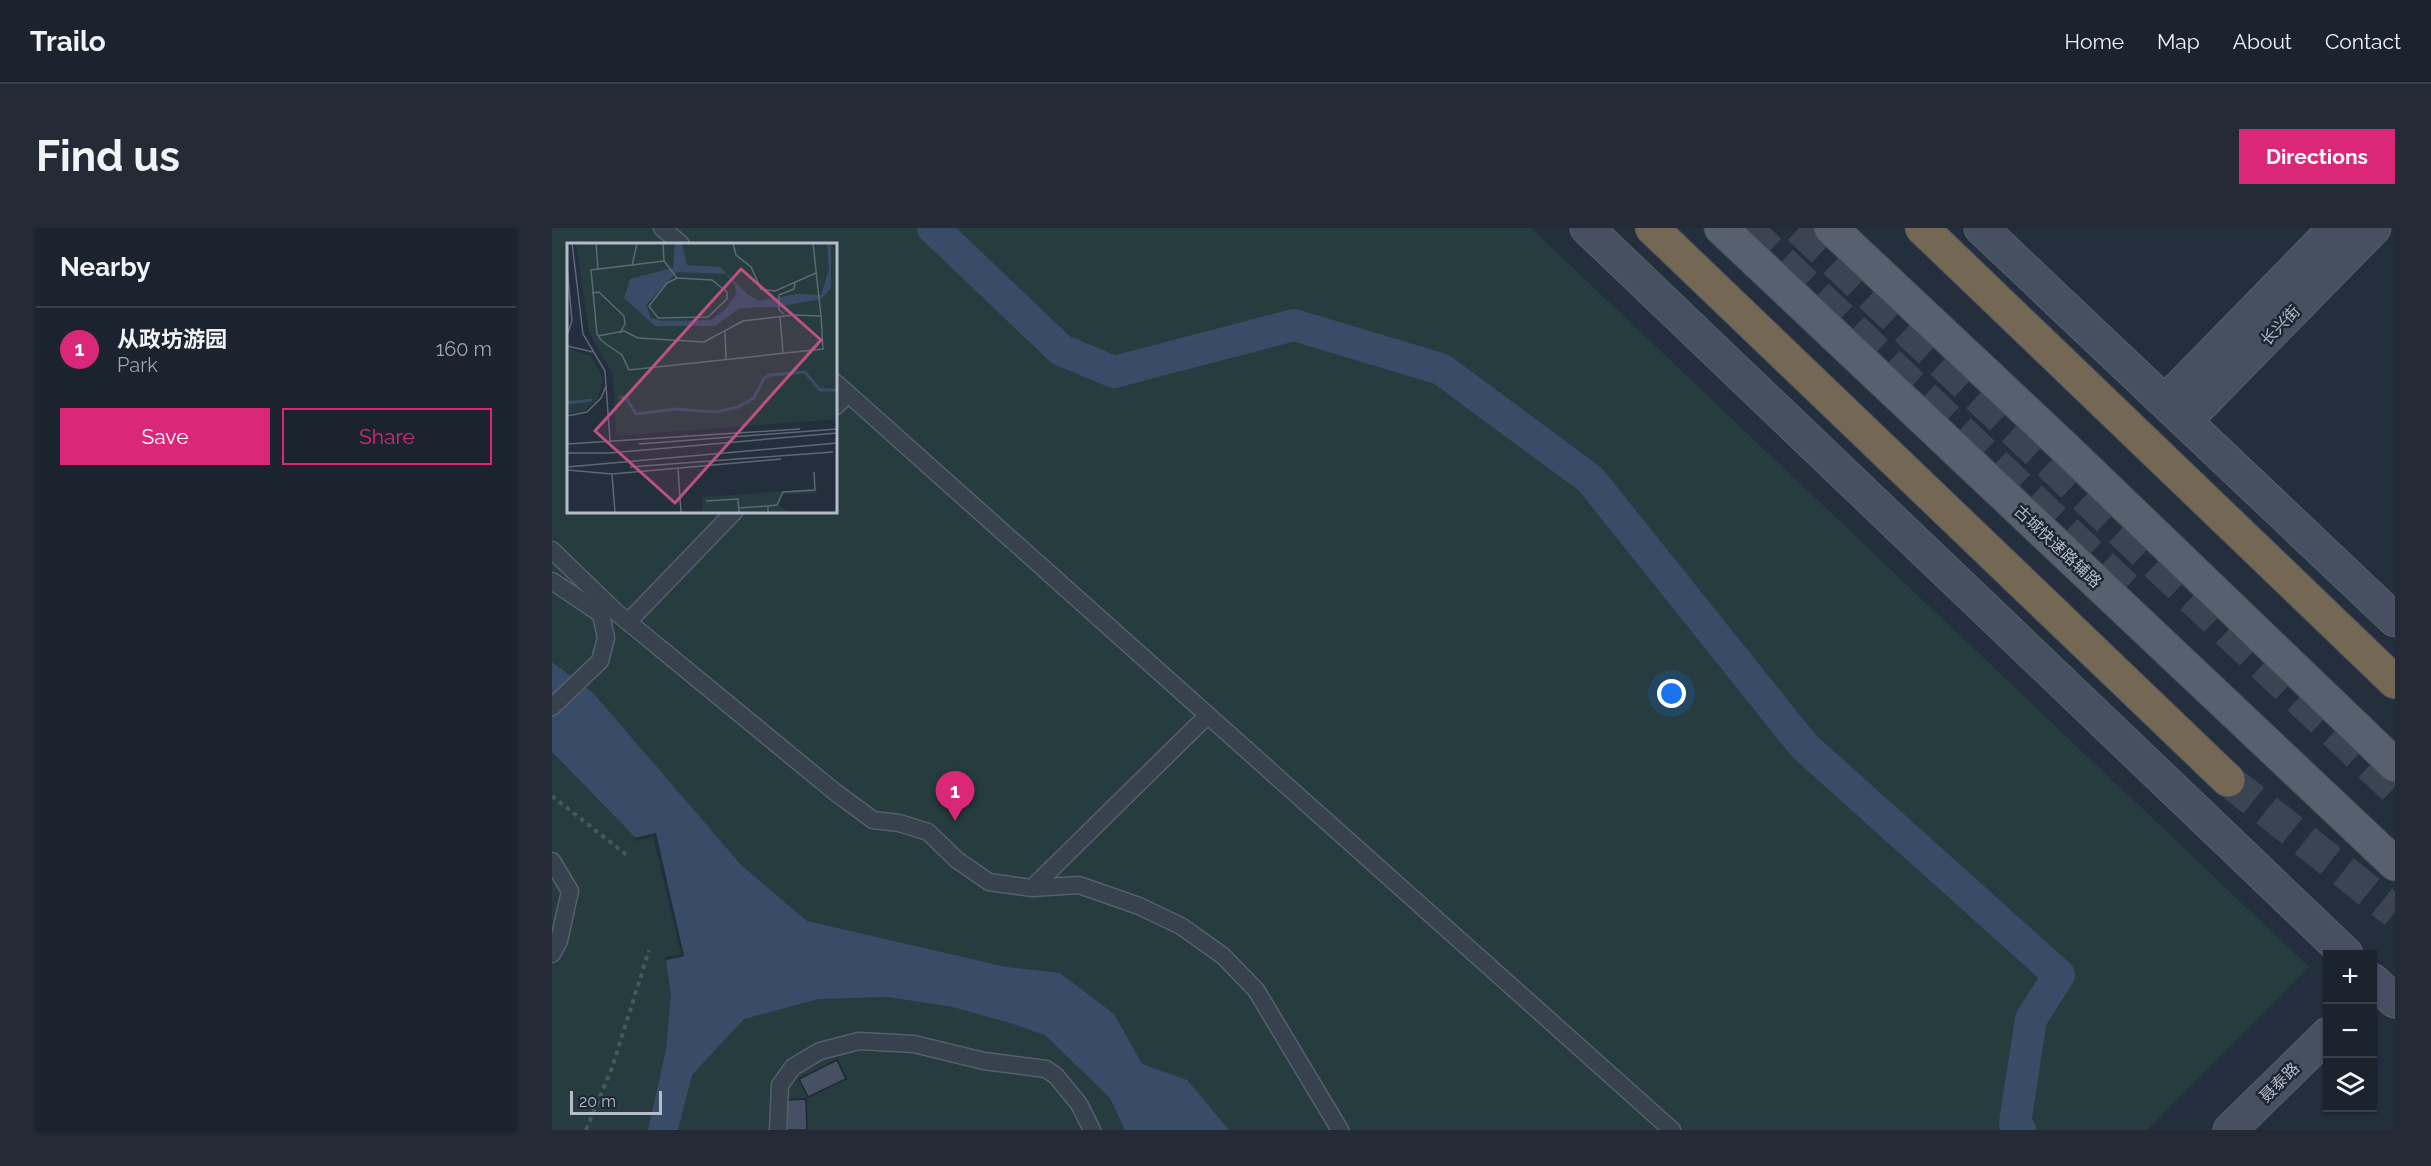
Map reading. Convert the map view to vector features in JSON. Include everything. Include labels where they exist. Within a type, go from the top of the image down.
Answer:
[{"type":"highway","points":[[1652,228],[2228,780]]},
{"type":"highway","points":[[1922,228],[2395,682]]},
{"type":"main road","points":[[1587,228],[2342,950]]},
{"type":"main road","name":"古城快速路辅路","points":[[1721,228],[2395,864]]},
{"type":"main road","points":[[1831,228],[2062,445],[2395,765]]},
{"type":"main road","points":[[1981,228],[2395,620]]},
{"type":"main road","name":"长兴街","points":[[2175,412],[2335,228]]},
{"type":"main road","name":"长兴街","points":[[2175,412],[2374,228]]},
{"type":"main road","name":"聂泰路","points":[[2230,1130],[2323,1039]]},
{"type":"lane","points":[[662,228],[680,243]]},
{"type":"lane","points":[[837,403],[842,388],[1672,1130]]},
{"type":"lane","points":[[628,622],[733,513]]},
{"type":"lane","points":[[552,550],[628,622],[873,820],[899,823],[928,832],[957,860],[989,882],[1032,888],[1079,885],[1139,906],[1181,926],[1223,956],[1256,990],[1341,1130]]},
{"type":"lane","points":[[552,580],[601,614],[606,638],[600,661],[552,707]]},
{"type":"lane","points":[[1032,888],[1208,715]]},
{"type":"lane","points":[[552,861],[570,891],[559,941],[552,954]]},
{"type":"lane","points":[[778,1130],[780,1085],[793,1067],[820,1051],[859,1041],[914,1044],[984,1061],[1046,1069],[1056,1076],[1079,1104],[1092,1130]]},
{"type":"path","points":[[552,796],[628,856]]},
{"type":"path","points":[[586,1130],[612,1068],[649,950]]},
{"type":"green space","points":[[552,228],[1531,228],[2309,967],[2147,1130],[552,1130]]},
{"type":"water","points":[[552,662],[594,694],[742,866],[807,921],[1006,967],[1060,973],[1114,1014],[1142,1064],[1187,1080],[1229,1130],[1125,1130],[1110,1098],[1045,1035],[953,1007],[888,997],[818,999],[744,1019],[692,1075],[678,1130],[648,1130],[666,1050],[671,994],[666,960],[684,956],[656,833],[636,838],[552,752]]},
{"type":"pier","points":[[656,833],[684,956],[663,961],[665,957],[681,954],[653,837],[636,841],[633,838]]},
{"type":"building","points":[[837,1060],[846,1079],[808,1097],[799,1079]]},
{"type":"building","points":[[806,1099],[807,1130],[787,1130],[786,1100]]},
{"type":"waterway","points":[[933,228],[1061,350],[1114,372],[1294,325],[1441,369],[1590,479],[1804,746],[2059,975],[2031,1019],[2015,1123],[2020,1130]]},
{"type":"tunnel","points":[[1746,228],[2126,588]]},
{"type":"tunnel","points":[[1799,228],[2395,789]]},
{"type":"tunnel","points":[[2228,780],[2395,912]]},
{"type":"place","name":"从政坊游园","points":[[955,821]]}]
